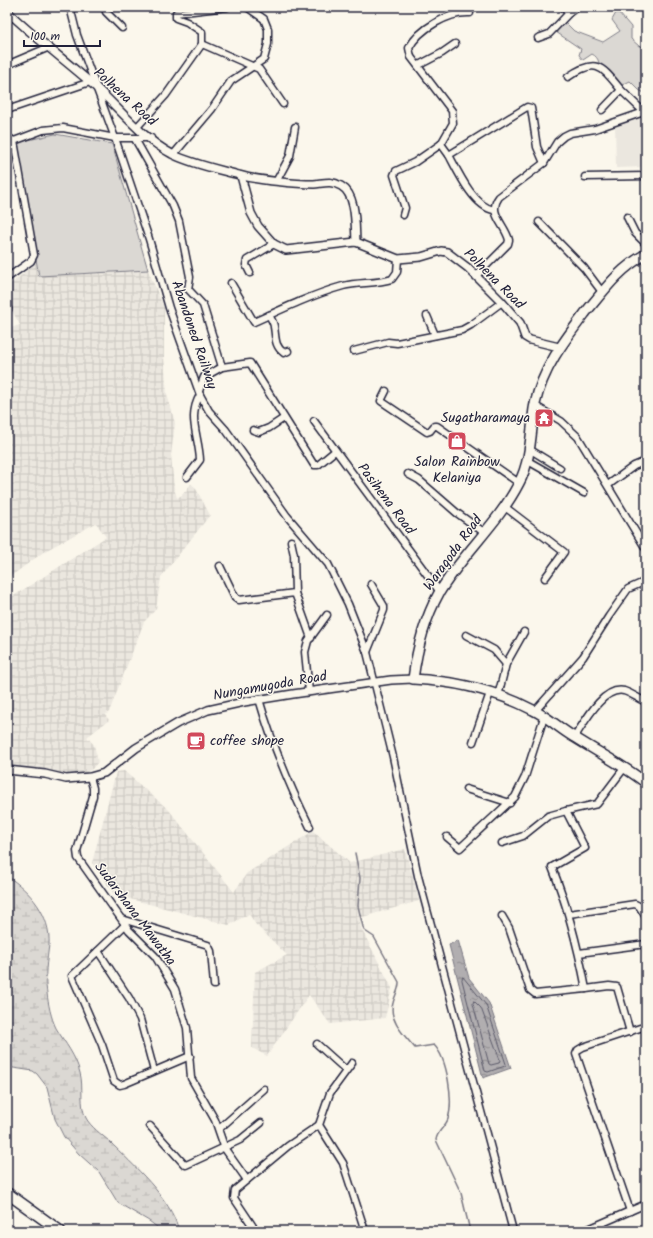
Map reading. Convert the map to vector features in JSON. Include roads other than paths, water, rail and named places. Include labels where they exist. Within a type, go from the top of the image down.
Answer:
[{"type":"highway","points":[[7,1193],[60,1231]]},
{"type":"highway","points":[[7,1200],[49,1231]]},
{"type":"main road","name":"Waragoda Road","points":[[413,679],[417,652],[424,627],[440,592],[504,507],[519,483],[528,461],[534,405],[542,378],[559,347],[613,278],[634,261],[646,254]]},
{"type":"main road","points":[[413,679],[437,680],[494,695],[534,710],[574,738],[626,767],[646,783]]},
{"type":"street","name":"Abandoned Railway","points":[[70,7],[77,35],[115,138],[163,282],[169,308],[199,393],[209,411],[226,430],[287,516],[328,564],[348,604],[367,652],[373,682],[393,757],[418,876],[513,1231]]},
{"type":"street","points":[[105,7],[106,12],[122,28]]},
{"type":"street","points":[[138,127],[166,95],[202,44],[202,32],[187,22],[176,18],[176,13],[227,7]]},
{"type":"street","points":[[174,154],[212,109],[231,81],[252,65],[264,59],[267,52],[268,29],[264,19],[247,7]]},
{"type":"street","points":[[562,7],[569,13]]},
{"type":"street","points":[[538,38],[549,34],[569,13],[577,7]]},
{"type":"street","name":"Polhena Road","points":[[7,11],[10,18],[90,82],[159,146],[174,154],[241,176],[314,184],[330,181],[342,186],[349,194],[354,211],[356,242]]},
{"type":"street","points":[[403,214],[405,208],[401,201],[398,184],[394,175],[396,171],[420,160],[441,144],[453,123],[452,112],[412,57],[409,48],[420,33],[441,20],[459,13],[470,13]]},
{"type":"street","points":[[202,44],[259,69],[283,104]]},
{"type":"street","points":[[419,65],[442,54],[456,44]]},
{"type":"street","points":[[7,65],[47,48]]},
{"type":"street","points":[[476,276],[508,244],[509,240],[494,210],[495,202],[503,193],[544,163],[557,142],[570,133],[595,129],[645,113],[621,90],[604,70],[599,67],[590,66],[580,69],[568,77]]},
{"type":"street","points":[[7,110],[90,82]]},
{"type":"street","points":[[602,110],[621,90]]},
{"type":"street","points":[[449,155],[527,107],[531,108],[537,147],[544,163]]},
{"type":"street","points":[[277,180],[290,156],[295,127]]},
{"type":"street","points":[[14,141],[43,130],[63,128],[115,138],[151,138]]},
{"type":"street","points":[[7,137],[14,141]]},
{"type":"street","points":[[135,139],[174,206],[179,221],[190,277],[188,289],[203,304],[222,367]]},
{"type":"street","points":[[7,278],[31,260],[34,255],[14,141]]},
{"type":"street","points":[[441,144],[472,194],[488,209],[494,210]]},
{"type":"street","points":[[241,176],[251,212],[258,226],[274,244],[247,260],[246,265],[250,273]]},
{"type":"street","points":[[585,177],[646,176]]},
{"type":"street","points":[[626,217],[635,233],[646,244]]},
{"type":"street","points":[[539,222],[584,268],[602,292]]},
{"type":"street","name":"Polhena Road","points":[[274,244],[286,250],[356,242],[398,259],[421,257],[441,251],[447,252],[476,276],[502,302],[520,323],[525,337],[530,340],[559,347]]},
{"type":"street","points":[[231,283],[253,322],[342,286],[392,280],[397,272],[398,259]]},
{"type":"street","points":[[354,351],[388,342],[397,343],[462,330],[472,325],[502,302]]},
{"type":"street","points":[[269,315],[274,326],[275,339],[280,350],[284,353],[288,351]]},
{"type":"street","points":[[427,316],[435,335]]},
{"type":"street","points":[[187,477],[200,460],[193,414],[195,404],[204,377],[222,367],[250,363],[314,465],[318,465],[335,451]]},
{"type":"street","points":[[386,391],[381,401],[427,432],[436,426],[519,483]]},
{"type":"street","points":[[534,405],[562,421],[578,437],[646,549]]},
{"type":"street","points":[[253,430],[259,432],[284,418]]},
{"type":"street","name":"Pasihena Road","points":[[314,421],[440,592]]},
{"type":"street","points":[[529,449],[560,468]]},
{"type":"street","points":[[528,461],[584,493]]},
{"type":"street","points":[[608,485],[634,466],[646,461]]},
{"type":"street","points":[[408,474],[419,480],[457,513],[485,533]]},
{"type":"street","points":[[504,507],[564,552],[545,578]]},
{"type":"street","points":[[291,541],[294,555],[295,593],[311,638]]},
{"type":"street","points":[[220,566],[235,597],[239,600],[295,593]]},
{"type":"street","points":[[534,710],[583,657],[628,589],[646,581]]},
{"type":"street","points":[[367,652],[384,610],[384,606],[371,584]]},
{"type":"street","points":[[309,692],[305,652],[311,638],[327,615]]},
{"type":"street","points":[[473,742],[506,664],[524,632]]},
{"type":"street","points":[[466,635],[494,650],[506,664]]},
{"type":"street","name":"Nungamugoda Road","points":[[7,770],[45,774],[66,779],[90,777],[104,773],[136,748],[178,723],[208,710],[259,699],[373,682],[413,679]]},
{"type":"street","points":[[574,738],[592,711],[603,698],[612,692],[623,691],[646,702]]},
{"type":"street","points":[[259,699],[270,735],[288,782],[310,827]]},
{"type":"street","points":[[447,837],[460,848],[515,797],[524,777],[544,717]]},
{"type":"street","points":[[502,843],[523,836],[548,816],[597,804],[626,767]]},
{"type":"street","name":"Sudarshana Mawatha","points":[[90,777],[94,788],[93,796],[77,851],[78,858],[124,922],[155,956],[175,989],[187,1028],[191,1078],[219,1129],[225,1149],[247,1180]]},
{"type":"street","points":[[466,789],[510,803]]},
{"type":"street","points":[[566,811],[585,848],[552,867],[564,896],[579,953],[586,989]]},
{"type":"street","points":[[569,914],[635,904],[639,906],[646,917]]},
{"type":"street","points":[[502,916],[509,928],[530,990],[535,994],[609,986],[617,987],[630,1032]]},
{"type":"street","points":[[190,1056],[120,1085],[114,1080],[102,1045],[72,976],[98,951],[124,922],[208,945],[211,951],[214,985]]},
{"type":"street","points":[[579,953],[646,944]]},
{"type":"street","points":[[98,951],[129,998],[140,1019],[154,1071]]},
{"type":"street","points":[[630,1211],[576,1054],[578,1050],[583,1047],[646,1026]]},
{"type":"street","points":[[317,1044],[346,1070]]},
{"type":"street","points":[[256,1231],[235,1202],[233,1195],[247,1180],[288,1146],[319,1125],[330,1093],[352,1063]]},
{"type":"street","points":[[219,1129],[264,1089]]},
{"type":"street","points":[[150,1126],[186,1165],[225,1149],[240,1140],[261,1123]]},
{"type":"street","points":[[319,1125],[343,1163],[365,1231]]},
{"type":"street","points":[[584,1231],[646,1204]]},
{"type":"water","points":[[458,940],[469,978],[489,1003],[511,1068],[483,1078],[449,945]]},
{"type":"waterway","points":[[355,853],[360,878],[358,906],[363,927],[365,931],[374,937],[399,982],[392,1009],[395,1022],[415,1048],[434,1045],[443,1059],[450,1091],[450,1111],[447,1122],[438,1134],[436,1140],[461,1193],[470,1231]]},
{"type":"place","name":"Sugatharamaya","points":[[544,418]]},
{"type":"place","name":"Salon Rainbow Kelaniya","points":[[457,441]]},
{"type":"place","name":"coffee shope","points":[[196,741]]}]
